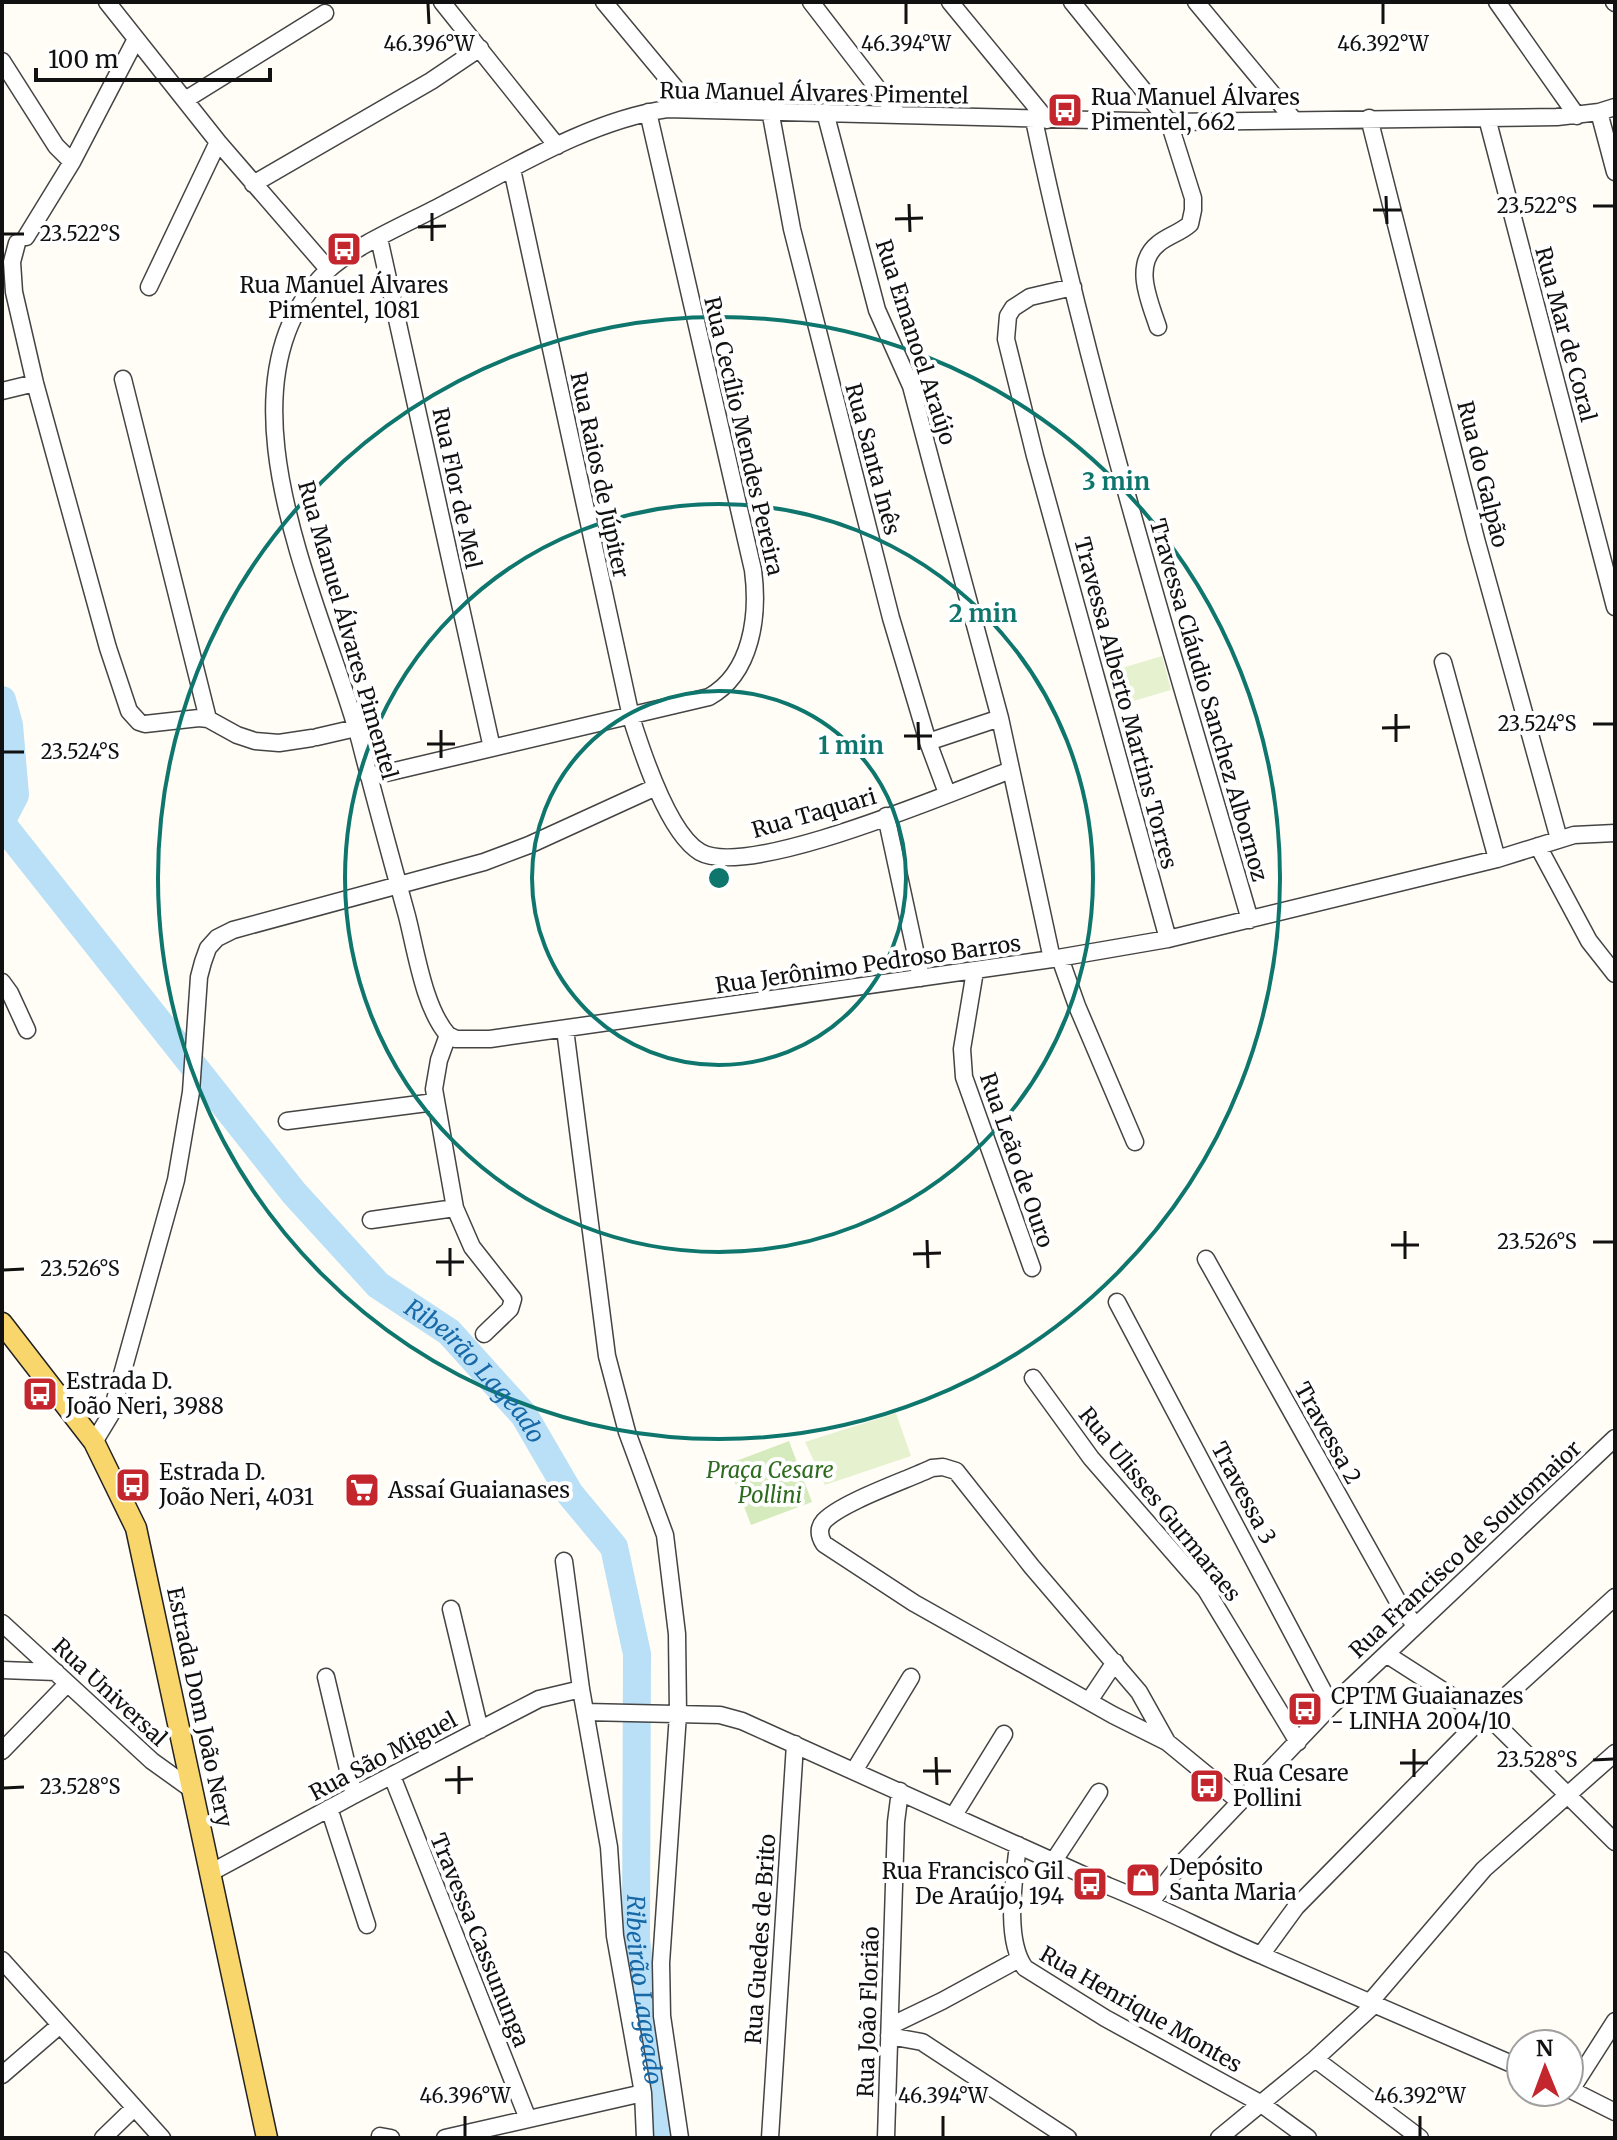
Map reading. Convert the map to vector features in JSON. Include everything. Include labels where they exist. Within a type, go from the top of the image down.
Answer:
[{"type":"main road","name":"Estrada Dom João Nery","points":[[2,1323],[94,1442],[136,1528],[267,2138]]},
{"type":"street","points":[[442,2],[557,146]]},
{"type":"street","points":[[604,2],[692,108]]},
{"type":"street","points":[[811,2],[898,115]]},
{"type":"street","points":[[950,2],[1041,120]]},
{"type":"street","points":[[1072,2],[1169,122],[1189,180],[1193,210],[1190,224],[1157,244],[1146,260],[1146,286],[1158,327]]},
{"type":"street","points":[[1196,2],[1294,120]]},
{"type":"street","points":[[1497,2],[1577,116]]},
{"type":"street","points":[[115,5],[136,39],[218,142],[328,269]]},
{"type":"street","points":[[185,100],[325,13]]},
{"type":"street","points":[[136,39],[72,162],[14,244],[14,292],[35,383],[108,648],[129,711],[145,724],[208,719],[237,735],[255,741],[279,743],[356,728]]},
{"type":"street","points":[[253,184],[431,81],[480,48]]},
{"type":"street","points":[[2,61],[50,138],[72,162]]},
{"type":"street","name":"Rua Manuel Álvares Pimentel","points":[[448,1035],[433,1009],[356,728],[299,553],[276,458],[273,429],[275,393],[286,338],[295,313],[328,269],[379,238],[557,146],[624,117],[648,112],[692,108],[1169,122],[1577,116],[1607,110]]},
{"type":"street","name":"Rua Santa Inês","points":[[770,110],[792,229],[891,618],[928,742],[947,793]]},
{"type":"street","points":[[1607,110],[1615,172]]},
{"type":"street","name":"Rua Cecílio Mendes Pereira","points":[[369,777],[709,697],[724,689],[734,678],[743,659],[752,633],[756,594],[648,112]]},
{"type":"street","name":"Rua Emanoel Araújo","points":[[825,112],[877,310],[911,386],[1000,718],[1056,959],[1135,1142]]},
{"type":"street","name":"Rua do Galpão","points":[[1369,118],[1476,539],[1559,839]]},
{"type":"street","name":"Rua Mar de Coral","points":[[1487,118],[1615,607]]},
{"type":"street","name":"Travessa Cláudio Sanchez Albornoz","points":[[1041,120],[1073,287],[1133,515],[1250,920]]},
{"type":"street","points":[[149,287],[218,142]]},
{"type":"street","name":"Rua Raios de Júpiter","points":[[512,169],[631,717],[656,787]]},
{"type":"street","name":"Rua Flor de Mel","points":[[379,238],[492,748]]},
{"type":"street","name":"Travessa Alberto Martins Torres","points":[[1073,287],[1020,302],[1008,316],[1006,339],[1035,456],[1168,939]]},
{"type":"street","points":[[123,379],[208,719]]},
{"type":"street","points":[[2,391],[35,383]]},
{"type":"street","points":[[1443,662],[1497,859]]},
{"type":"street","points":[[928,742],[1000,718]]},
{"type":"street","name":"Rua Taquari","points":[[656,787],[697,850],[716,856],[751,855],[830,836],[1011,770]]},
{"type":"street","points":[[94,1442],[111,1414],[176,1180],[191,1092],[199,977],[208,948],[217,938],[233,930],[484,862],[529,845],[656,787]]},
{"type":"street","points":[[886,816],[921,978]]},
{"type":"street","name":"Rua Jerônimo Pedroso Barros","points":[[448,1035],[470,1040],[490,1039],[1056,959],[1168,939],[1250,920],[1497,859],[1574,835],[1615,833]]},
{"type":"street","points":[[1538,846],[1589,941],[1615,974]]},
{"type":"street","name":"Rua Leão de Ouro","points":[[975,971],[962,1049],[964,1077],[1032,1268]]},
{"type":"street","points":[[2,982],[27,1030]]},
{"type":"street","points":[[565,1029],[607,1356],[627,1432],[665,1535],[677,1634],[678,1714],[661,1963],[662,2016],[680,2138]]},
{"type":"street","points":[[448,1035],[435,1076],[435,1102],[455,1208],[472,1247],[513,1299],[510,1309],[484,1334]]},
{"type":"street","points":[[287,1121],[435,1102]]},
{"type":"street","points":[[371,1220],[455,1208]]},
{"type":"street","name":"Travessa 2","points":[[1206,1259],[1401,1607],[1415,1625]]},
{"type":"street","name":"Travessa 3","points":[[1117,1302],[1331,1706]]},
{"type":"street","name":"Rua Ulisses Gurmaraes","points":[[1033,1378],[1091,1458],[1206,1590],[1298,1742]]},
{"type":"street","name":"Rua Francisco de Soutomaior","points":[[1150,1903],[1179,1866],[1331,1706],[1615,1438]]},
{"type":"street","points":[[1167,1742],[1139,1692],[1032,1567],[956,1471],[932,1468],[850,1505],[825,1520],[820,1528],[824,1544],[914,1603],[1167,1742],[1240,1802]]},
{"type":"street","points":[[564,1561],[581,1689],[609,1847],[615,1936],[643,2093],[645,2138]]},
{"type":"street","points":[[1261,1955],[1296,1907],[1483,1717],[1615,1597]]},
{"type":"street","points":[[451,1609],[480,1730]]},
{"type":"street","name":"Rua Universal","points":[[2,1623],[152,1761],[191,1789]]},
{"type":"street","points":[[1386,1654],[1498,1726],[1615,1842]]},
{"type":"street","points":[[1089,1701],[1115,1662]]},
{"type":"street","points":[[2,1670],[62,1678]]},
{"type":"street","points":[[326,1677],[354,1795]]},
{"type":"street","points":[[854,1771],[911,1677]]},
{"type":"street","points":[[2,1751],[62,1678]]},
{"type":"street","name":"Rua São Miguel","points":[[210,1873],[539,1699],[581,1689]]},
{"type":"street","points":[[585,1712],[720,1715],[742,1721],[1261,1955],[1505,2061]]},
{"type":"street","points":[[954,1815],[1004,1734]]},
{"type":"street","name":"Rua Guedes de Brito","points":[[770,2138],[795,1744]]},
{"type":"street","points":[[1219,2138],[1315,2059],[1374,2002],[1484,1869],[1615,1753]]},
{"type":"street","name":"Travessa Cassununga","points":[[392,1776],[528,2119]]},
{"type":"street","name":"Rua João Florião","points":[[886,2138],[896,1822],[900,1791]]},
{"type":"street","points":[[1053,1862],[1099,1792]]},
{"type":"street","points":[[329,1808],[367,1925]]},
{"type":"street","name":"Rua Henrique Montes","points":[[1018,1845],[1013,1890],[1014,1933],[1019,1959],[1025,1968],[1046,1983],[1260,2103],[1308,2138]]},
{"type":"street","points":[[890,2031],[1019,1959]]},
{"type":"street","points":[[2,1960],[162,2138]]},
{"type":"street","points":[[1585,2067],[1615,2021]]},
{"type":"street","points":[[2,2075],[60,2025]]},
{"type":"street","points":[[890,2031],[922,2042],[1068,2138]]},
{"type":"street","points":[[1315,2059],[1420,2138]]},
{"type":"street","points":[[445,2138],[643,2093]]},
{"type":"street","points":[[1585,2097],[1615,2112]]},
{"type":"street","points":[[103,2138],[134,2108]]},
{"type":"green space","points":[[1162,656],[1171,690],[1110,708],[1102,674]]},
{"type":"green space","points":[[896,1413],[911,1456],[825,1485],[805,1442]]},
{"type":"green space","name":"Praça Cesare Pollini","points":[[789,1441],[812,1502],[751,1525],[728,1464]]},
{"type":"waterway","name":"Ribeirão Lageado","points":[[2,700],[9,725],[15,795],[2,820]]},
{"type":"waterway","name":"Ribeirão Lageado","points":[[2,824],[294,1193],[378,1285],[449,1332],[524,1415],[570,1494],[614,1547],[637,1654],[636,1939],[661,2138]]},
{"type":"place","name":"Rua Manuel Álvares Pimentel, 662","points":[[1065,110]]},
{"type":"place","name":"Rua Manuel Álvares Pimentel, 1081","points":[[344,249]]},
{"type":"place","name":"Estrada D. João Neri, 3988","points":[[40,1394]]},
{"type":"place","name":"Estrada D. João Neri, 4031","points":[[133,1485]]},
{"type":"place","name":"Assaí Guaianases","points":[[362,1490]]},
{"type":"place","name":"CPTM Guaianazes - LINHA 2004/10","points":[[1305,1709]]},
{"type":"place","name":"Rua Cesare Pollini","points":[[1207,1786]]},
{"type":"place","name":"Depósito Santa Maria","points":[[1143,1880]]},
{"type":"place","name":"Rua Francisco Gil De Araújo, 194","points":[[1090,1884]]}]
